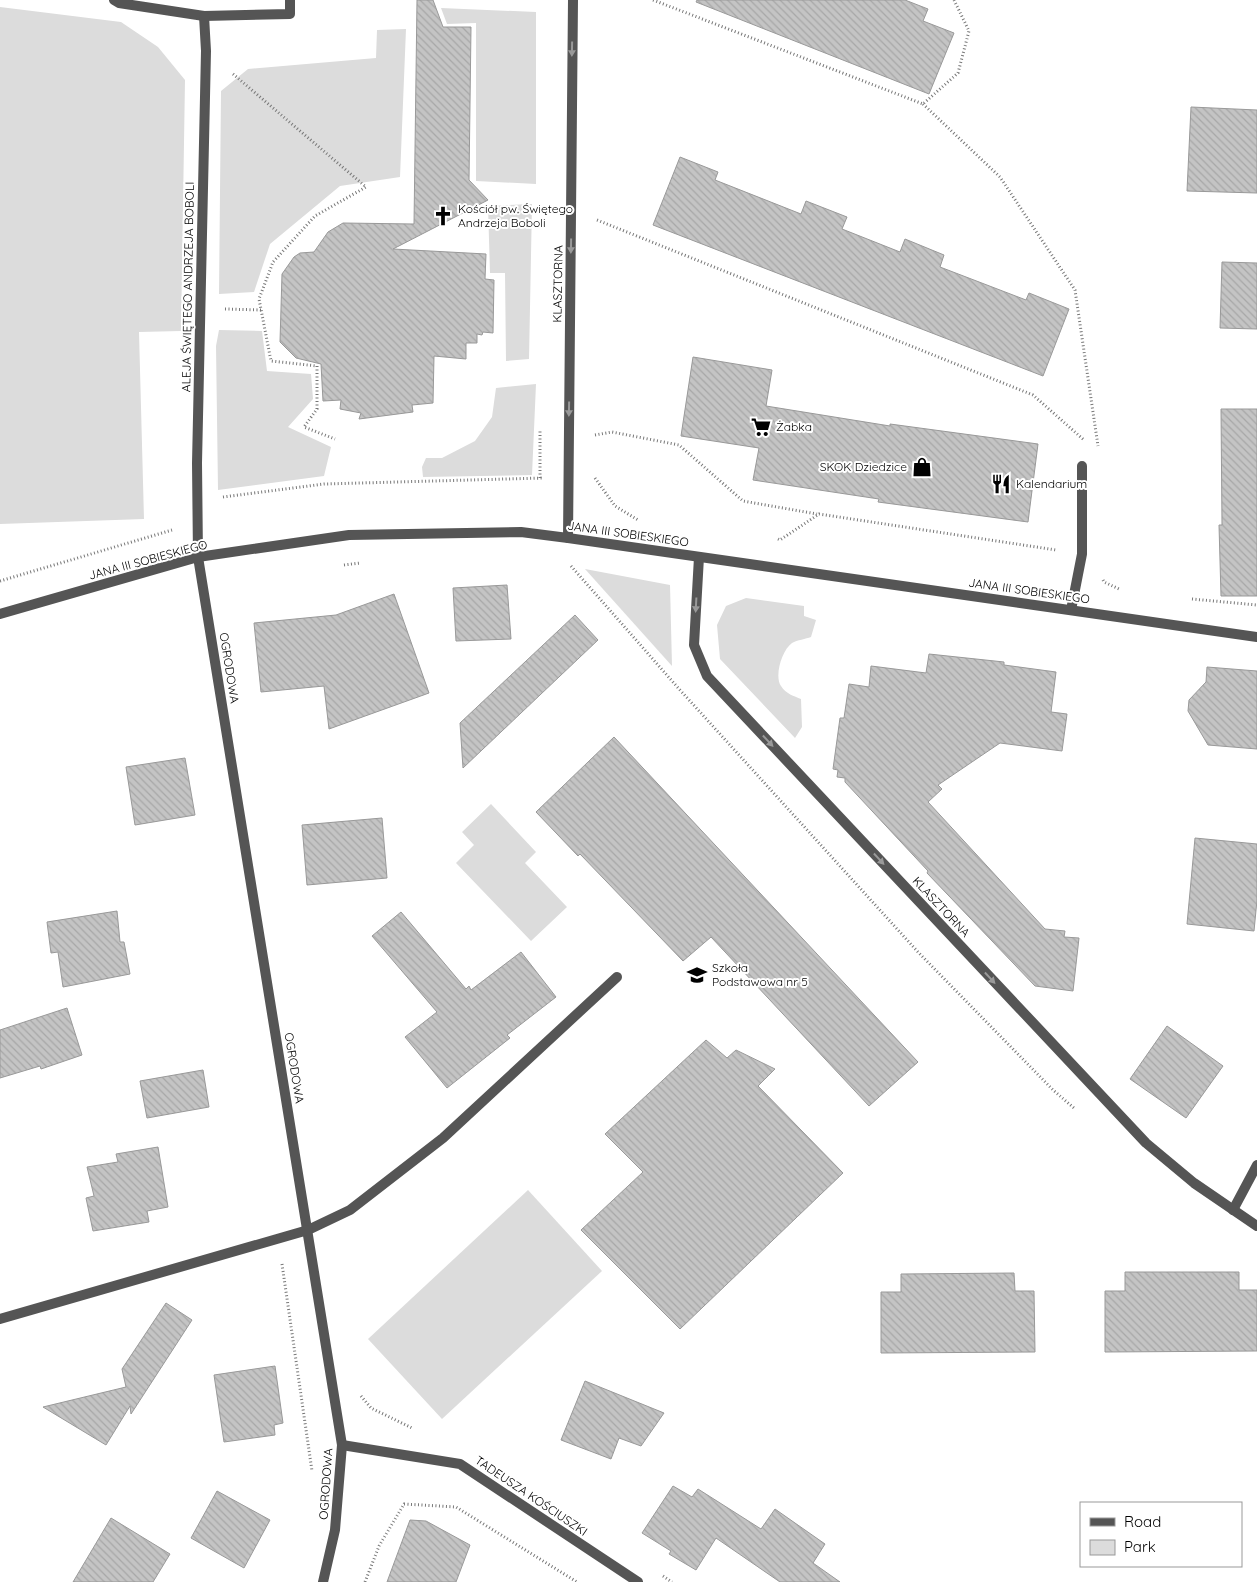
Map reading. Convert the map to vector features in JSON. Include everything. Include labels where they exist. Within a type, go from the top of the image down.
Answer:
[{"type":"street","points":[[114,0],[156,9],[204,16],[290,14],[290,0]]},
{"type":"street","name":"KLASZTORNA","points":[[568,538],[573,0]]},
{"type":"street","name":"ALEJA ŚWIĘTEGO ANDRZEJA BOBOLI","points":[[198,557],[197,463],[206,51],[204,16]]},
{"type":"street","points":[[1071,610],[1082,554],[1082,466]]},
{"type":"street","name":"JANA III SOBIESKIEGO","points":[[0,614],[198,557],[349,536],[521,532],[1257,637]]},
{"type":"street","name":"KLASZTORNA","points":[[699,556],[694,645],[707,676],[1146,1143],[1194,1183],[1257,1226]]},
{"type":"street","name":"OGRODOWA","points":[[198,557],[342,1445],[335,1530],[323,1582]]},
{"type":"street","points":[[0,1319],[308,1230],[350,1210],[443,1138],[617,976]]},
{"type":"street","points":[[1233,1210],[1257,1165]]},
{"type":"street","name":"TADEUSZA KOŚCIUSZKI","points":[[342,1445],[460,1464],[638,1582]]},
{"type":"path","points":[[653,0],[923,104],[1000,177],[1075,290],[1100,454]]},
{"type":"path","points":[[923,104],[958,73],[969,31],[954,0]]},
{"type":"path","points":[[206,51],[366,187],[315,216],[274,262],[259,299],[271,361],[317,366],[317,409],[304,426],[335,439]]},
{"type":"path","points":[[595,219],[1033,395],[1085,441]]},
{"type":"path","points":[[200,309],[262,310]]},
{"type":"path","points":[[592,436],[612,432],[679,445],[743,501],[1096,556],[1104,582],[1127,593]]},
{"type":"path","points":[[0,581],[197,523],[212,498],[315,485],[568,477],[595,478],[615,506],[638,520],[654,522],[652,550]]},
{"type":"path","points":[[770,538],[780,540],[818,514]]},
{"type":"path","points":[[568,562],[575,562]]},
{"type":"path","points":[[335,565],[364,563]]},
{"type":"path","points":[[1183,598],[1257,605]]},
{"type":"path","points":[[278,1239],[312,1472]]},
{"type":"path","points":[[360,1395],[371,1408],[419,1432]]},
{"type":"path","points":[[365,1582],[379,1546],[404,1504],[456,1507],[577,1582]]},
{"type":"path","points":[[655,1572],[672,1582]]},
{"type":"green space","points":[[0,7],[121,22],[158,47],[185,80],[181,331],[139,332],[144,519],[0,524]]},
{"type":"green space","points":[[441,8],[536,12],[536,184],[476,181],[476,23],[447,24]]},
{"type":"green space","points":[[406,29],[400,177],[340,186],[270,244],[254,292],[219,294],[221,91],[248,69],[376,58],[377,30]]},
{"type":"green space","points":[[532,204],[529,359],[506,361],[505,273],[490,273],[488,206]]},
{"type":"green space","points":[[219,330],[262,331],[267,371],[311,374],[313,399],[288,427],[331,447],[324,476],[218,490],[216,346]]},
{"type":"green space","points":[[536,384],[532,475],[423,477],[422,467],[426,458],[442,458],[475,441],[492,417],[496,388]]},
{"type":"green space","points":[[585,569],[670,585],[672,666]]},
{"type":"green space","points":[[746,598],[804,606],[804,616],[816,620],[811,637],[794,642],[788,646],[780,663],[778,676],[781,686],[785,691],[801,699],[802,727],[795,738],[720,659],[717,625],[726,606]]},
{"type":"green space","points":[[491,804],[536,852],[525,863],[567,907],[531,941],[456,863],[474,845],[462,832]]},
{"type":"green space","points":[[528,1190],[602,1271],[442,1419],[368,1339]]},
{"type":"building","name":"Kościół pw. Świętego Andrzeja Boboli","points":[[417,0],[433,0],[443,27],[471,27],[469,180],[488,200],[393,249],[486,254],[485,279],[494,280],[493,333],[483,332],[482,335],[477,334],[477,343],[466,343],[466,359],[434,356],[433,403],[412,405],[413,412],[359,419],[361,413],[340,409],[341,400],[323,401],[321,364],[296,358],[280,342],[282,274],[294,257],[300,253],[314,252],[328,232],[343,223],[414,224]]},
{"type":"building","points":[[697,0],[905,0],[928,9],[923,21],[954,33],[929,94],[696,2]]},
{"type":"building","points":[[1191,107],[1257,110],[1257,193],[1187,191]]},
{"type":"building","points":[[680,157],[718,172],[715,180],[801,214],[806,201],[847,217],[842,229],[900,252],[905,239],[944,255],[940,267],[1026,300],[1029,293],[1069,309],[1043,376],[653,225]]},
{"type":"building","points":[[1222,262],[1257,263],[1257,329],[1220,328]]},
{"type":"building","points":[[693,357],[772,370],[766,406],[890,426],[890,424],[1038,444],[1028,522],[878,502],[879,499],[753,480],[759,448],[681,436]]},
{"type":"building","points":[[1221,409],[1257,409],[1257,596],[1221,596],[1219,525],[1222,525]]},
{"type":"building","points":[[507,585],[511,639],[456,641],[453,588]]},
{"type":"building","points":[[394,594],[429,693],[329,729],[324,686],[261,692],[254,623],[336,615]]},
{"type":"building","points":[[575,615],[598,640],[463,768],[460,723]]},
{"type":"building","points":[[929,654],[1004,662],[1004,665],[1056,672],[1051,712],[1067,714],[1062,751],[1000,743],[938,785],[942,789],[928,802],[1045,929],[1065,931],[1064,937],[1079,938],[1073,991],[1035,986],[927,873],[928,871],[845,782],[845,778],[837,777],[838,770],[833,769],[840,718],[844,718],[849,684],[869,687],[871,666],[926,673]]},
{"type":"building","points":[[1207,667],[1257,671],[1257,749],[1208,745],[1188,711],[1189,700],[1206,682]]},
{"type":"building","points":[[614,737],[918,1062],[869,1106],[711,937],[683,961],[580,854],[578,856],[536,812]]},
{"type":"building","points":[[185,758],[195,815],[135,825],[126,767]]},
{"type":"building","points":[[382,818],[387,878],[307,885],[302,825]]},
{"type":"building","points":[[1195,838],[1257,844],[1257,900],[1254,931],[1187,924]]},
{"type":"building","points":[[117,911],[120,942],[124,942],[130,974],[63,987],[58,952],[51,953],[47,922]]},
{"type":"building","points":[[401,912],[466,989],[469,986],[471,990],[521,952],[556,997],[507,1035],[510,1038],[447,1088],[405,1037],[437,1012],[372,936]]},
{"type":"building","points":[[67,1008],[82,1055],[41,1069],[40,1066],[0,1078],[0,1030]]},
{"type":"building","points":[[1167,1026],[1223,1066],[1186,1118],[1130,1079]]},
{"type":"building","points":[[706,1040],[727,1058],[736,1050],[775,1069],[758,1086],[843,1173],[680,1329],[581,1230],[643,1172],[605,1134]]},
{"type":"building","points":[[203,1070],[209,1107],[147,1118],[140,1081]]},
{"type":"building","points":[[158,1147],[168,1207],[147,1211],[149,1222],[93,1231],[86,1198],[94,1196],[87,1167],[118,1162],[116,1154]]},
{"type":"building","points":[[1125,1272],[1239,1272],[1239,1290],[1257,1290],[1257,1351],[1105,1352],[1105,1291],[1125,1291]]},
{"type":"building","points":[[1014,1273],[1015,1291],[1034,1291],[1035,1352],[881,1353],[881,1292],[901,1292],[901,1274]]},
{"type":"building","points":[[166,1303],[192,1320],[131,1414],[130,1406],[106,1445],[43,1407],[126,1387],[122,1369]]},
{"type":"building","points":[[275,1366],[283,1423],[274,1425],[275,1435],[224,1442],[214,1375]]},
{"type":"building","points":[[585,1381],[664,1413],[641,1446],[619,1438],[611,1459],[561,1440]]},
{"type":"building","points":[[673,1486],[692,1497],[698,1489],[761,1529],[775,1509],[825,1544],[813,1563],[840,1582],[780,1582],[716,1538],[696,1570],[669,1554],[671,1551],[642,1533]]},
{"type":"building","points":[[217,1491],[270,1520],[244,1568],[191,1538]]},
{"type":"building","points":[[111,1518],[170,1554],[153,1582],[73,1582]]},
{"type":"building","points":[[410,1520],[426,1521],[470,1545],[456,1582],[387,1582]]},
{"type":"place","name":"Kościół pw. Świętego Andrzeja Boboli","points":[[443,216]]},
{"type":"place","name":"Żabka","points":[[761,427]]},
{"type":"place","name":"SKOK Dziedzice","points":[[922,467]]},
{"type":"place","name":"Kalendarium","points":[[1001,484]]},
{"type":"place","name":"Szkoła Podstawowa nr 5","points":[[697,975]]}]
